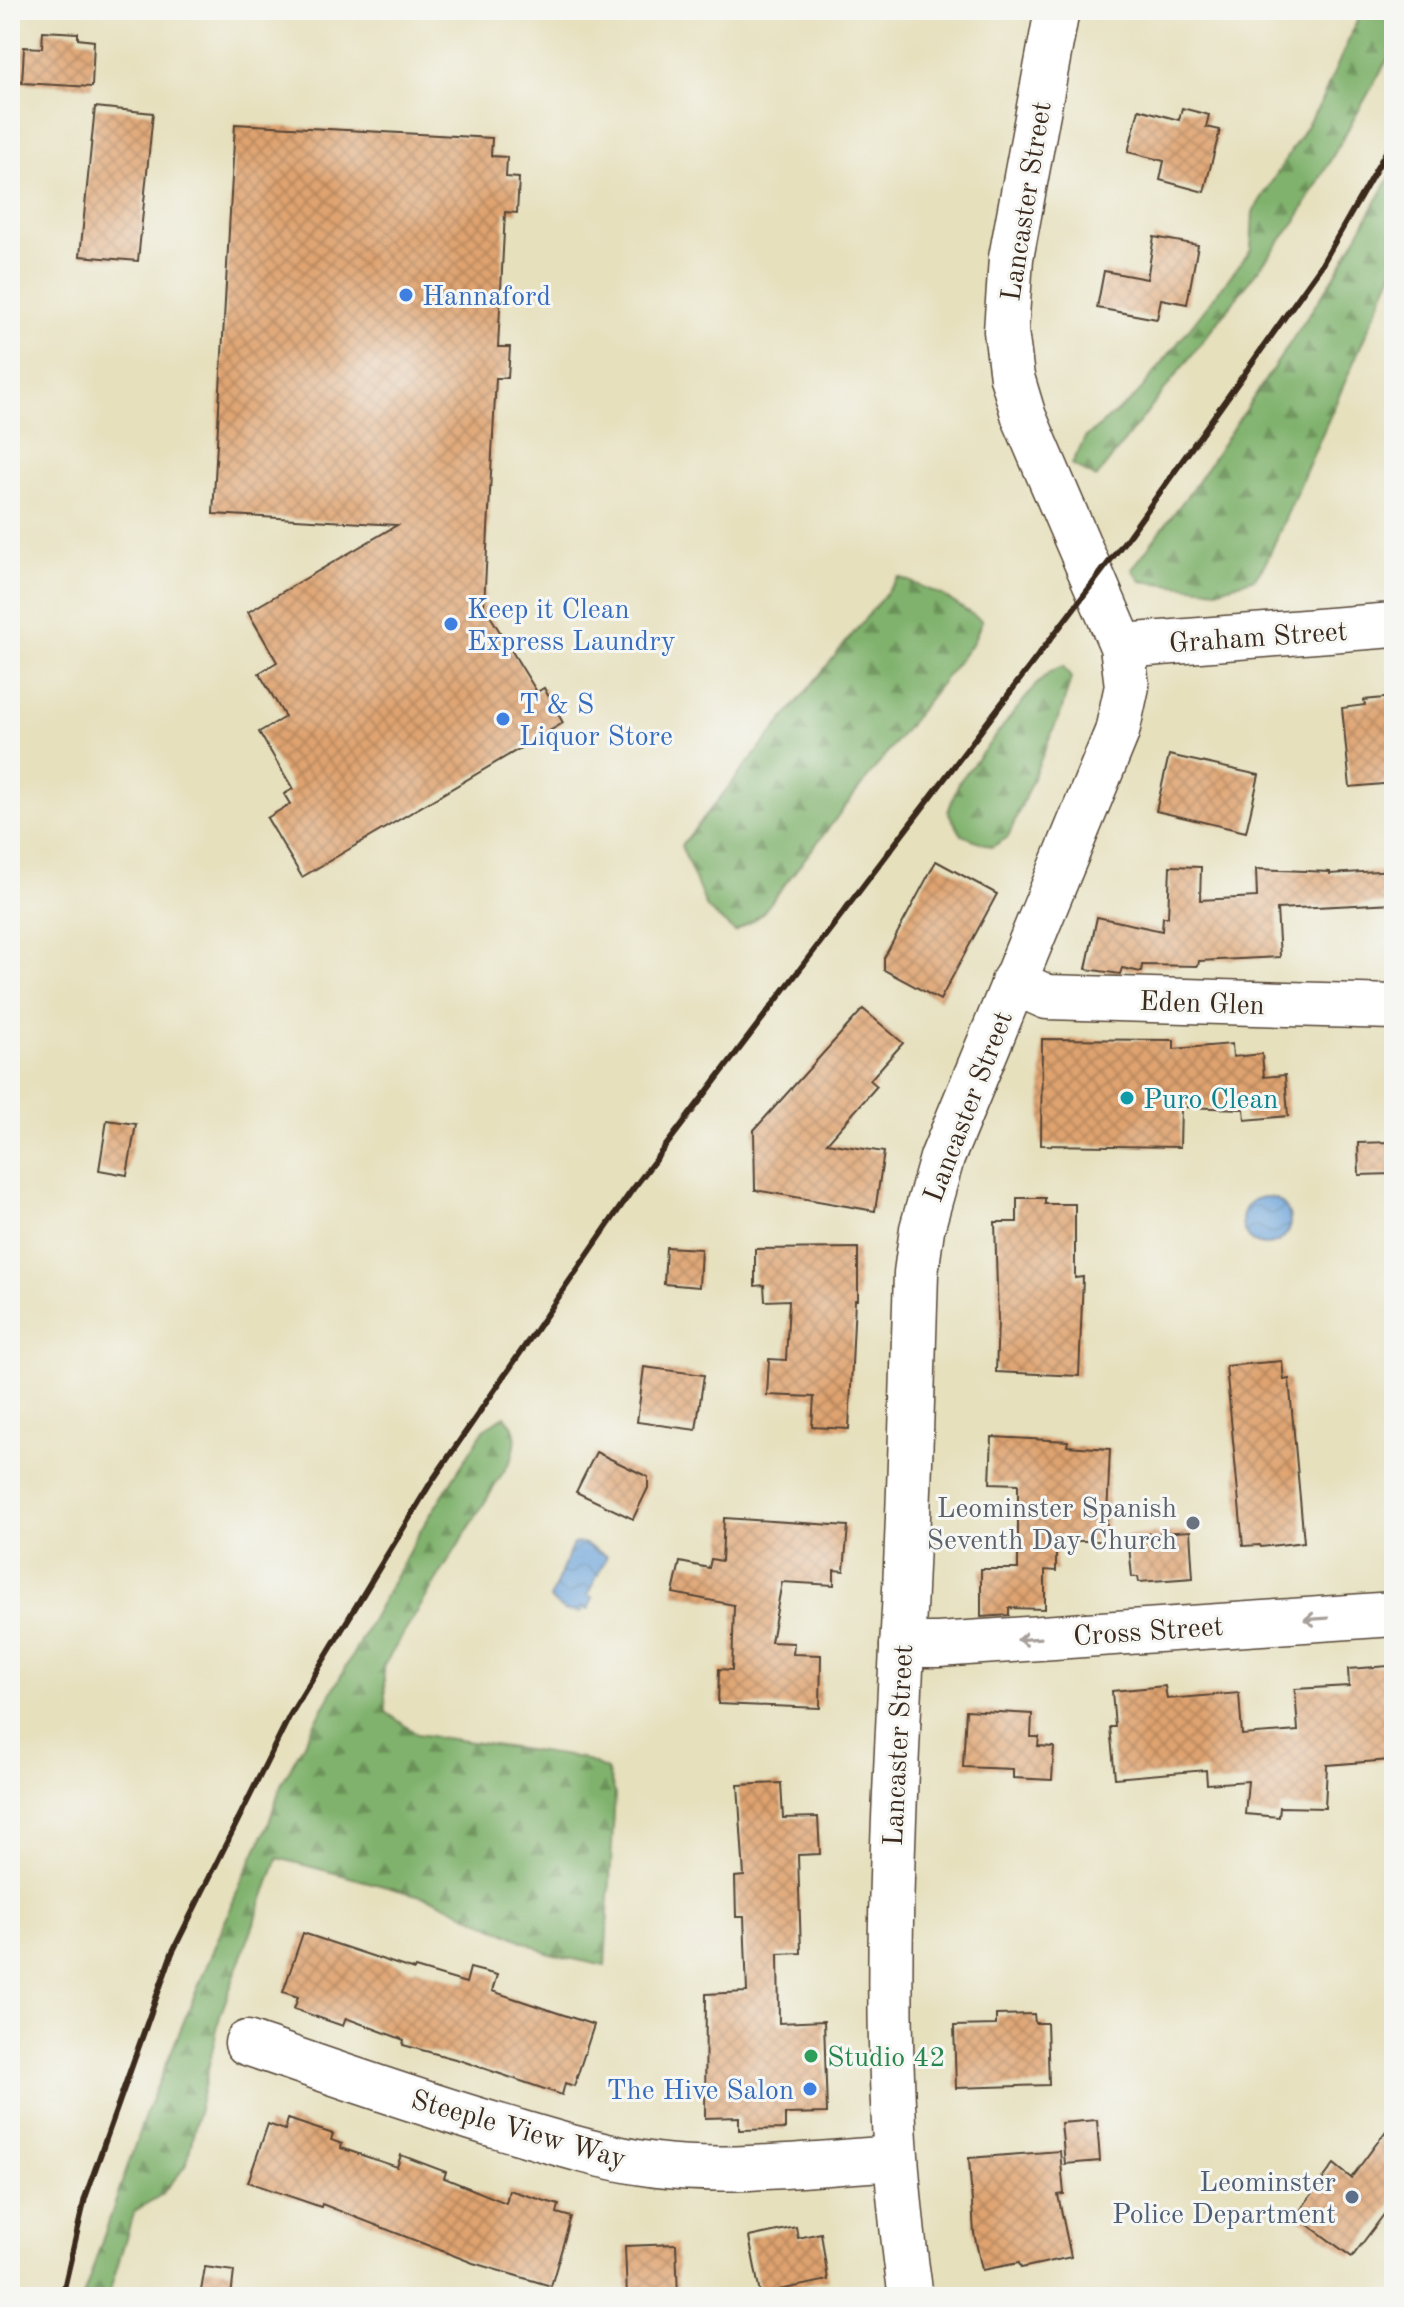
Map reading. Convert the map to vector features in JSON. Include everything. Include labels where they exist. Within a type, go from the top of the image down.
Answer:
[{"type":"main road","name":"Lancaster Street","points":[[911,2297],[894,2158],[888,2001],[916,1273],[922,1229],[942,1158],[1117,732],[1127,686],[1122,646],[1024,417],[1012,377],[1006,331],[1011,258],[1057,10]]},
{"type":"main road","name":"Graham Street","points":[[1122,646],[1394,625]]},
{"type":"main road","name":"Eden Glen","points":[[1013,982],[1047,997],[1394,1007]]},
{"type":"main road","name":"Cross Street","points":[[902,1645],[1394,1614]]},
{"type":"main road","name":"Steeple View Way","points":[[247,2043],[425,2104],[588,2153],[659,2165],[726,2168],[894,2158]]},
{"type":"green space","points":[[1362,10],[1394,10],[1394,48],[1296,221],[1096,478],[1072,464],[1085,438],[1136,396],[1251,250],[1253,212],[1320,104]]},
{"type":"green space","points":[[1394,170],[1394,270],[1267,560],[1255,578],[1217,590],[1141,581],[1132,569],[1193,488],[1334,277]]},
{"type":"green space","points":[[899,577],[942,595],[982,621],[973,642],[761,915],[735,932],[707,908],[681,846]]},
{"type":"green space","points":[[1063,666],[1071,678],[1062,709],[1008,837],[992,847],[962,835],[948,812],[959,782],[1036,685],[1051,671]]},
{"type":"green space","points":[[505,1416],[515,1436],[512,1458],[383,1667],[386,1712],[417,1734],[581,1758],[607,1770],[615,1793],[605,1966],[550,1954],[436,1900],[278,1858],[220,2016],[186,2166],[161,2195],[134,2211],[108,2297],[83,2297],[144,2118],[243,1878],[268,1826],[281,1785],[422,1528],[485,1428]]},
{"type":"water","points":[[1266,1197],[1283,1204],[1290,1221],[1283,1238],[1266,1245],[1249,1238],[1242,1221],[1249,1204]]},
{"type":"water","points":[[582,1543],[607,1556],[588,1595],[593,1598],[588,1610],[565,1611],[550,1599],[573,1544]]},
{"type":"building","points":[[43,31],[78,33],[78,39],[94,41],[92,87],[22,83],[24,47],[42,48]]},
{"type":"building","points":[[95,107],[153,113],[138,261],[80,256]]},
{"type":"building","points":[[1182,108],[1209,115],[1206,127],[1220,130],[1204,192],[1160,180],[1164,161],[1128,152],[1139,109],[1179,120]]},
{"type":"building","points":[[235,124],[492,138],[491,156],[507,157],[506,177],[519,178],[517,213],[505,212],[498,347],[510,347],[508,378],[496,378],[484,606],[537,692],[544,688],[563,723],[302,877],[267,818],[290,804],[284,794],[293,789],[259,732],[285,717],[259,673],[277,662],[248,612],[397,525],[213,514]]},
{"type":"building","points":[[1154,237],[1198,245],[1187,304],[1161,299],[1157,319],[1097,308],[1104,271],[1147,279]]},
{"type":"building","points":[[1394,697],[1394,783],[1350,787],[1342,708],[1365,705],[1364,700]]},
{"type":"building","points":[[1169,755],[1259,775],[1246,832],[1156,811]]},
{"type":"building","points":[[936,861],[997,894],[940,1000],[884,970],[884,958]]},
{"type":"building","points":[[1170,866],[1201,867],[1200,900],[1257,897],[1256,869],[1330,874],[1394,870],[1394,903],[1277,909],[1280,957],[1199,961],[1198,966],[1142,965],[1141,972],[1122,968],[1120,974],[1086,969],[1097,917],[1162,931],[1163,917],[1168,917]]},
{"type":"building","points":[[863,1009],[903,1043],[870,1080],[877,1086],[827,1143],[884,1152],[875,1211],[755,1190],[754,1130]]},
{"type":"building","name":"Puro Clean","points":[[1042,1039],[1174,1040],[1174,1049],[1232,1044],[1233,1057],[1262,1054],[1264,1077],[1285,1075],[1288,1116],[1245,1120],[1244,1109],[1181,1107],[1180,1147],[1041,1145]]},
{"type":"building","points":[[107,1120],[136,1124],[127,1175],[99,1170]]},
{"type":"building","points":[[1392,1142],[1393,1174],[1359,1175],[1358,1143]]},
{"type":"building","points":[[1017,1198],[1045,1198],[1045,1204],[1075,1204],[1075,1278],[1083,1277],[1079,1376],[996,1372],[995,1222],[1017,1222]]},
{"type":"building","points":[[666,1247],[701,1249],[699,1287],[664,1284]]},
{"type":"building","points":[[858,1248],[858,1300],[855,1300],[849,1429],[812,1427],[814,1397],[767,1395],[769,1359],[786,1360],[789,1300],[765,1301],[764,1285],[755,1286],[755,1249]]},
{"type":"building","points":[[1282,1361],[1284,1380],[1289,1379],[1304,1542],[1243,1546],[1226,1366]]},
{"type":"building","points":[[644,1367],[704,1375],[696,1430],[637,1422]]},
{"type":"building","points":[[992,1437],[1068,1441],[1067,1446],[1110,1449],[1106,1541],[1056,1541],[1056,1571],[1045,1570],[1045,1609],[1009,1608],[1009,1615],[981,1617],[981,1569],[1018,1569],[1018,1484],[990,1483]]},
{"type":"building","points":[[596,1452],[648,1477],[648,1488],[633,1519],[576,1492]]},
{"type":"building","points":[[724,1518],[848,1526],[844,1571],[834,1570],[834,1585],[782,1582],[771,1642],[794,1643],[793,1654],[821,1655],[820,1708],[718,1704],[719,1669],[732,1670],[734,1605],[673,1593],[680,1562],[709,1568],[711,1559],[722,1561]]},
{"type":"building","points":[[1190,1531],[1193,1578],[1139,1582],[1138,1577],[1132,1577],[1128,1535]]},
{"type":"building","points":[[1389,1666],[1394,1734],[1394,1750],[1389,1750],[1390,1760],[1327,1765],[1325,1808],[1280,1807],[1279,1817],[1245,1814],[1248,1781],[1207,1784],[1206,1770],[1115,1778],[1110,1727],[1115,1727],[1112,1691],[1165,1686],[1167,1699],[1239,1693],[1242,1735],[1298,1731],[1295,1689],[1349,1686],[1348,1669]]},
{"type":"building","points":[[966,1710],[1032,1714],[1031,1737],[1039,1737],[1038,1746],[1054,1747],[1052,1780],[1013,1778],[1013,1769],[963,1767]]},
{"type":"building","points":[[781,1783],[783,1818],[818,1817],[820,1854],[798,1855],[801,1953],[778,1954],[779,2023],[824,2021],[827,2113],[785,2114],[785,2129],[739,2130],[739,2117],[705,2118],[706,1994],[747,1992],[744,1917],[736,1917],[735,1877],[744,1876],[738,1785]]},
{"type":"building","points":[[303,1933],[414,1970],[466,1983],[470,1968],[497,1975],[492,1991],[594,2025],[574,2086],[565,2083],[562,2095],[459,2060],[403,2045],[404,2040],[346,2018],[343,2026],[294,2009],[298,1997],[283,1992]]},
{"type":"building","points":[[1034,2014],[1035,2023],[1047,2023],[1049,2085],[956,2088],[954,2026],[996,2025],[996,2015]]},
{"type":"building","points":[[288,2119],[333,2134],[331,2140],[342,2144],[341,2148],[397,2167],[401,2155],[446,2172],[444,2178],[506,2203],[509,2190],[559,2205],[557,2213],[571,2217],[551,2286],[473,2263],[322,2204],[321,2207],[248,2182],[268,2124],[285,2130]]},
{"type":"building","points":[[1097,2120],[1100,2161],[1065,2164],[1061,2123]]},
{"type":"building","name":"Leominster Police Department","points":[[1394,2120],[1394,2201],[1352,2257],[1296,2216],[1334,2164],[1351,2178]]},
{"type":"building","points":[[1060,2151],[1064,2194],[1058,2195],[1071,2257],[1021,2268],[1019,2263],[982,2270],[974,2233],[969,2158]]},
{"type":"building","points":[[796,2227],[798,2238],[821,2233],[828,2280],[760,2294],[749,2237]]},
{"type":"building","points":[[676,2244],[678,2297],[627,2297],[625,2246]]},
{"type":"building","points":[[205,2267],[234,2271],[231,2297],[200,2297]]},
{"type":"railway","points":[[62,2297],[85,2198],[172,1953],[289,1717],[430,1484],[630,1193],[1128,537],[1321,266],[1394,138]]},
{"type":"place","name":"Hannaford","points":[[406,295]]},
{"type":"place","name":"Keep it Clean Express Laundry","points":[[451,624]]},
{"type":"place","name":"T & S Liquor Store","points":[[503,719]]},
{"type":"place","name":"Puro Clean","points":[[1127,1098]]},
{"type":"place","name":"Leominster Spanish Seventh Day Church","points":[[1193,1523]]},
{"type":"place","name":"Studio 42","points":[[811,2056]]},
{"type":"place","name":"The Hive Salon","points":[[810,2089]]},
{"type":"place","name":"Leominster Police Department","points":[[1352,2197]]}]
